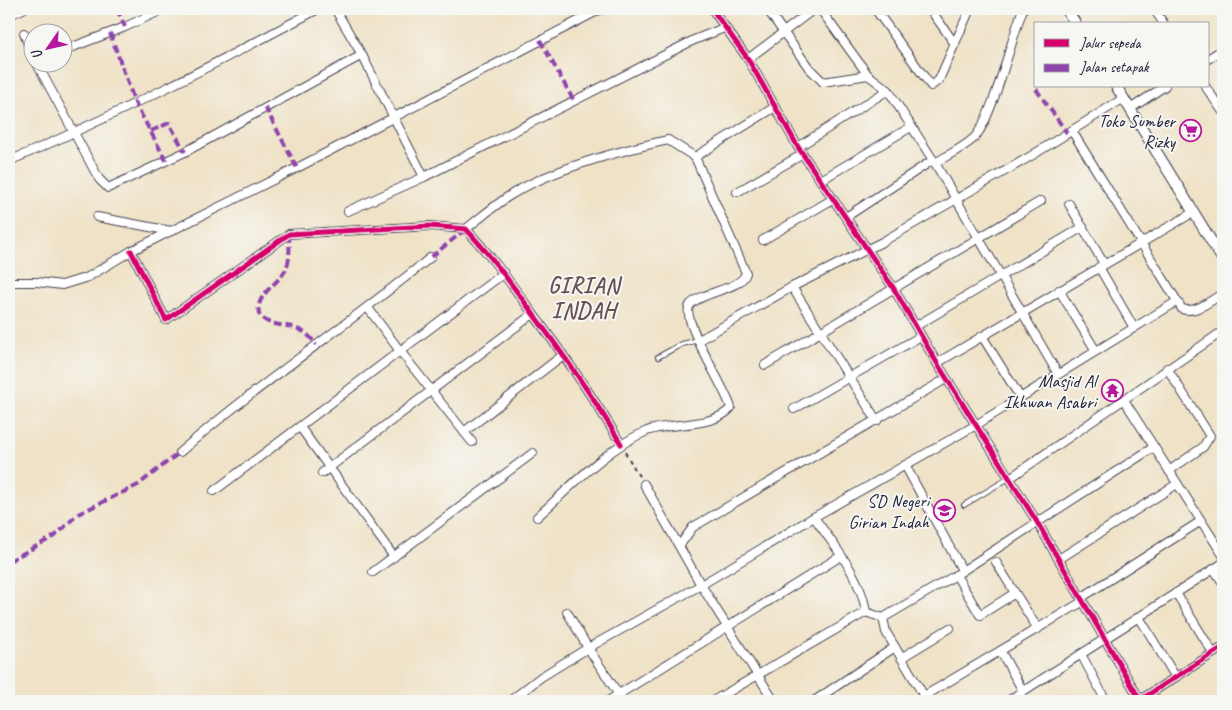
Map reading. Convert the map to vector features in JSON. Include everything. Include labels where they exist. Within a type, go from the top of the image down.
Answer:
[{"type":"street","points":[[12,12],[23,9]]},
{"type":"street","points":[[72,47],[125,27],[164,9]]},
{"type":"street","points":[[9,161],[74,134],[318,9]]},
{"type":"street","points":[[335,9],[362,55],[424,178]]},
{"type":"street","points":[[9,282],[37,282],[62,286],[75,283],[117,261],[131,251],[393,118],[601,9]]},
{"type":"street","points":[[712,9],[748,59],[798,147],[894,289],[946,379],[1037,522],[1139,698],[1143,698],[1223,647]]},
{"type":"street","points":[[767,9],[809,68],[823,82],[868,75]]},
{"type":"street","points":[[748,59],[814,9]]},
{"type":"street","points":[[820,9],[868,75],[888,90],[957,198],[1058,374]]},
{"type":"street","points":[[875,9],[931,86],[939,80],[970,9]]},
{"type":"street","points":[[930,9],[955,44]]},
{"type":"street","points":[[846,217],[969,141],[978,132],[995,92],[1023,9]]},
{"type":"street","points":[[1066,9],[1075,22]]},
{"type":"street","points":[[1154,9],[1163,22]]},
{"type":"street","points":[[348,211],[424,178],[694,40],[724,28]]},
{"type":"street","points":[[1210,57],[1223,49]]},
{"type":"street","points":[[41,72],[99,179],[106,187],[110,188],[185,152],[362,55]]},
{"type":"street","points":[[1117,88],[1194,212],[1220,246],[1223,260]]},
{"type":"street","points":[[1130,109],[1162,88]]},
{"type":"street","points":[[1206,88],[1223,112]]},
{"type":"street","points":[[798,147],[888,90]]},
{"type":"street","points":[[699,340],[792,287],[868,249],[1072,131],[1124,98]]},
{"type":"street","points":[[695,157],[775,107]]},
{"type":"street","points":[[821,180],[911,127]]},
{"type":"street","points":[[1072,131],[1182,309],[1188,311],[1223,293]]},
{"type":"street","points":[[131,251],[166,320],[289,234],[430,226],[466,229],[509,196],[522,189],[560,172],[631,148],[668,140],[695,157],[746,272],[740,281],[690,306],[688,314],[731,408],[722,416],[700,422],[657,428],[621,444],[537,517]]},
{"type":"street","points":[[737,192],[803,154]]},
{"type":"street","points":[[763,240],[833,199]]},
{"type":"street","points":[[765,365],[1041,201]]},
{"type":"street","points":[[1069,204],[1083,227],[1134,328]]},
{"type":"street","points":[[937,363],[1194,212]]},
{"type":"street","points":[[97,217],[171,231]]},
{"type":"street","points":[[916,326],[1083,227]]},
{"type":"street","points":[[466,229],[504,273],[602,410],[621,444]]},
{"type":"street","points":[[180,452],[286,366],[368,308],[431,257]]},
{"type":"street","points":[[214,491],[504,273]]},
{"type":"street","points":[[792,287],[877,421]]},
{"type":"street","points":[[1060,290],[1096,351]]},
{"type":"street","points":[[510,701],[541,677],[588,648],[702,585],[814,517],[976,424],[1176,302]]},
{"type":"street","points":[[368,308],[472,442]]},
{"type":"street","points":[[322,473],[533,314]]},
{"type":"street","points":[[1010,478],[1223,331]]},
{"type":"street","points":[[794,409],[921,336]]},
{"type":"street","points":[[982,336],[1020,397]]},
{"type":"street","points":[[464,432],[563,355]]},
{"type":"street","points":[[1167,368],[1210,436],[1203,447],[1169,471]]},
{"type":"street","points":[[680,545],[693,527],[773,478],[877,421],[946,379]]},
{"type":"street","points":[[1124,400],[1223,555]]},
{"type":"street","points":[[300,427],[394,557]]},
{"type":"street","points":[[883,618],[959,573],[1154,448]]},
{"type":"street","points":[[373,572],[533,453]]},
{"type":"street","points":[[905,465],[980,616],[1016,593]]},
{"type":"street","points":[[644,484],[702,585],[774,701]]},
{"type":"street","points":[[1059,559],[1177,484]]},
{"type":"street","points":[[814,517],[841,556],[859,587],[866,612]]},
{"type":"street","points":[[916,701],[925,699],[1038,629],[1201,521]]},
{"type":"street","points":[[608,701],[620,698],[841,556]]},
{"type":"street","points":[[996,562],[1038,629]]},
{"type":"street","points":[[1008,701],[1223,563]]},
{"type":"street","points":[[1214,569],[1223,583]]},
{"type":"street","points":[[1176,593],[1213,653]]},
{"type":"street","points":[[567,612],[620,698]]},
{"type":"street","points":[[713,701],[866,612],[883,618]]},
{"type":"street","points":[[1139,617],[1175,676]]},
{"type":"street","points":[[883,618],[883,626],[925,699]]},
{"type":"street","points":[[901,658],[950,628]]},
{"type":"street","points":[[814,701],[895,647]]},
{"type":"street","points":[[1001,652],[1023,691]]},
{"type":"street","points":[[1081,654],[1106,701]]},
{"type":"lane","points":[[658,357],[682,344],[699,340]]},
{"type":"lane","points":[[964,505],[1010,478]]},
{"type":"path","points":[[621,444],[644,484]]},
{"type":"marked path","points":[[117,9],[125,27]]},
{"type":"marked path","points":[[110,33],[135,103],[167,162]]},
{"type":"marked path","points":[[540,40],[574,101]]},
{"type":"marked path","points":[[1036,89],[1067,133]]},
{"type":"marked path","points":[[265,107],[297,168]]},
{"type":"marked path","points":[[151,131],[169,123],[185,152]]},
{"type":"marked path","points":[[431,257],[466,229]]},
{"type":"marked path","points":[[289,234],[288,265],[260,301],[259,314],[270,323],[293,327],[301,331],[309,336],[316,345]]},
{"type":"marked path","points":[[9,561],[55,536],[78,514],[138,485],[180,452]]},
{"type":"cycle path","points":[[712,9],[748,59],[798,147],[894,289],[937,363],[1037,522],[1139,698],[1143,698],[1223,647]]},
{"type":"cycle path","points":[[131,251],[166,320],[289,234],[430,226],[466,229],[496,264],[573,369],[621,444]]},
{"type":"place","name":"Toko Sumber Rizky","points":[[1191,131]]},
{"type":"place","name":"Masjid Al Ikhwan Asabri","points":[[1112,391]]},
{"type":"place","name":"SD Negeri Girian Indah","points":[[945,511]]},
{"type":"district","name":"GIRIAN INDAH","points":[[584,298]]}]
